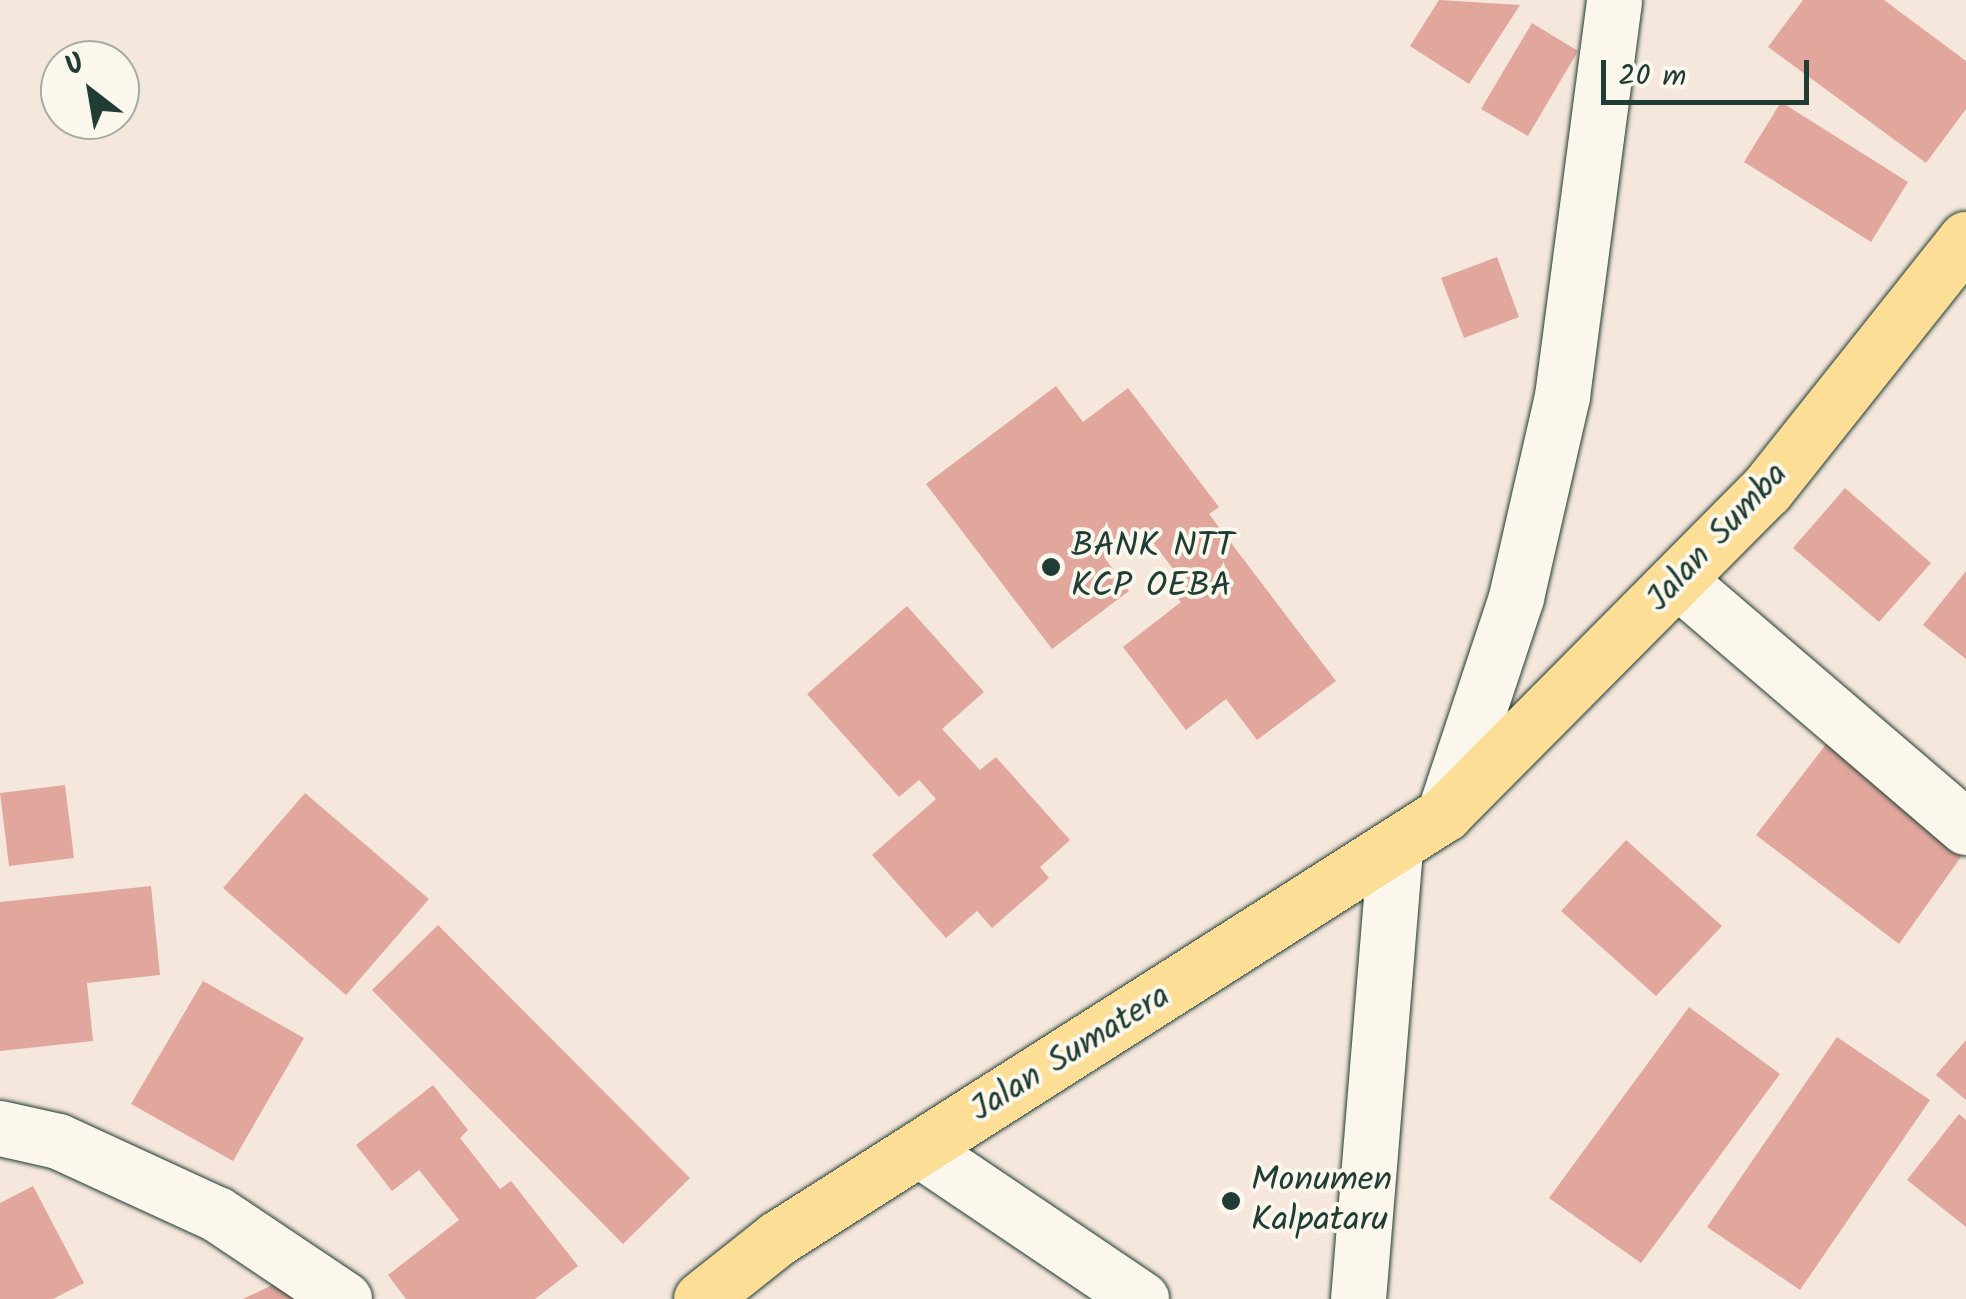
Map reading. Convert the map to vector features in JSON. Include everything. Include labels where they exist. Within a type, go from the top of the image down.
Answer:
[{"type":"main road","name":"Jalan Sumba","points":[[1444,814],[1680,583],[1766,490],[1966,239]]},
{"type":"main road","name":"Jalan Sumatera","points":[[701,1299],[778,1238],[1395,850],[1444,814]]},
{"type":"street","points":[[1444,814],[1516,597],[1562,396],[1614,0]]},
{"type":"street","points":[[1680,583],[1966,827]]},
{"type":"street","points":[[1358,1299],[1395,850]]},
{"type":"street","points":[[0,1128],[58,1141],[216,1214],[344,1299]]},
{"type":"street","points":[[919,1149],[1141,1299]]},
{"type":"building","points":[[1439,0],[1520,5],[1469,84],[1410,46]]},
{"type":"building","points":[[1803,0],[1884,0],[1966,61],[1966,109],[1926,163],[1768,47]]},
{"type":"building","points":[[1532,23],[1578,51],[1528,136],[1481,109]]},
{"type":"building","points":[[1781,102],[1908,182],[1871,242],[1744,162]]},
{"type":"building","points":[[1497,257],[1519,317],[1464,338],[1441,278]]},
{"type":"building","name":"BANK NTT KCP OEBA","points":[[1056,386],[1083,422],[1128,388],[1219,507],[1209,514],[1336,681],[1257,740],[1226,699],[1186,730],[1123,647],[1181,602],[1168,586],[1180,578],[1142,528],[1104,557],[1129,591],[1052,649],[926,484]]},
{"type":"building","points":[[1845,488],[1931,563],[1879,622],[1793,548]]},
{"type":"building","points":[[1966,571],[1966,659],[1923,625]]},
{"type":"building","points":[[907,606],[984,692],[942,729],[980,770],[996,757],[1070,840],[1040,867],[1049,878],[992,928],[977,911],[946,938],[872,855],[936,799],[919,780],[899,797],[807,694]]},
{"type":"building","points":[[1827,743],[1966,850],[1899,944],[1756,835]]},
{"type":"building","points":[[65,785],[74,858],[9,866],[0,793]]},
{"type":"building","points":[[305,793],[429,899],[346,995],[223,888]]},
{"type":"building","points":[[1626,840],[1722,926],[1656,996],[1561,911]]},
{"type":"building","points":[[151,886],[160,975],[87,983],[93,1041],[0,1051],[0,902]]},
{"type":"building","points":[[438,925],[690,1178],[623,1244],[372,990]]},
{"type":"building","points":[[203,981],[304,1038],[233,1161],[131,1104]]},
{"type":"building","points":[[1689,1007],[1780,1074],[1641,1263],[1549,1198]]},
{"type":"building","points":[[1837,1037],[1930,1100],[1800,1290],[1707,1227]]},
{"type":"building","points":[[1966,1040],[1966,1100],[1936,1075]]},
{"type":"building","points":[[433,1085],[468,1130],[460,1138],[500,1189],[511,1181],[578,1266],[535,1299],[406,1299],[388,1275],[459,1220],[419,1170],[392,1191],[356,1145]]},
{"type":"building","points":[[1959,1114],[1966,1120],[1966,1227],[1907,1180]]},
{"type":"building","points":[[33,1186],[84,1283],[53,1299],[0,1299],[0,1203]]},
{"type":"building","points":[[289,1277],[299,1299],[243,1299]]},
{"type":"place","name":"BANK NTT KCP OEBA","points":[[1051,567]]},
{"type":"place","name":"Monumen Kalpataru","points":[[1231,1201]]}]
